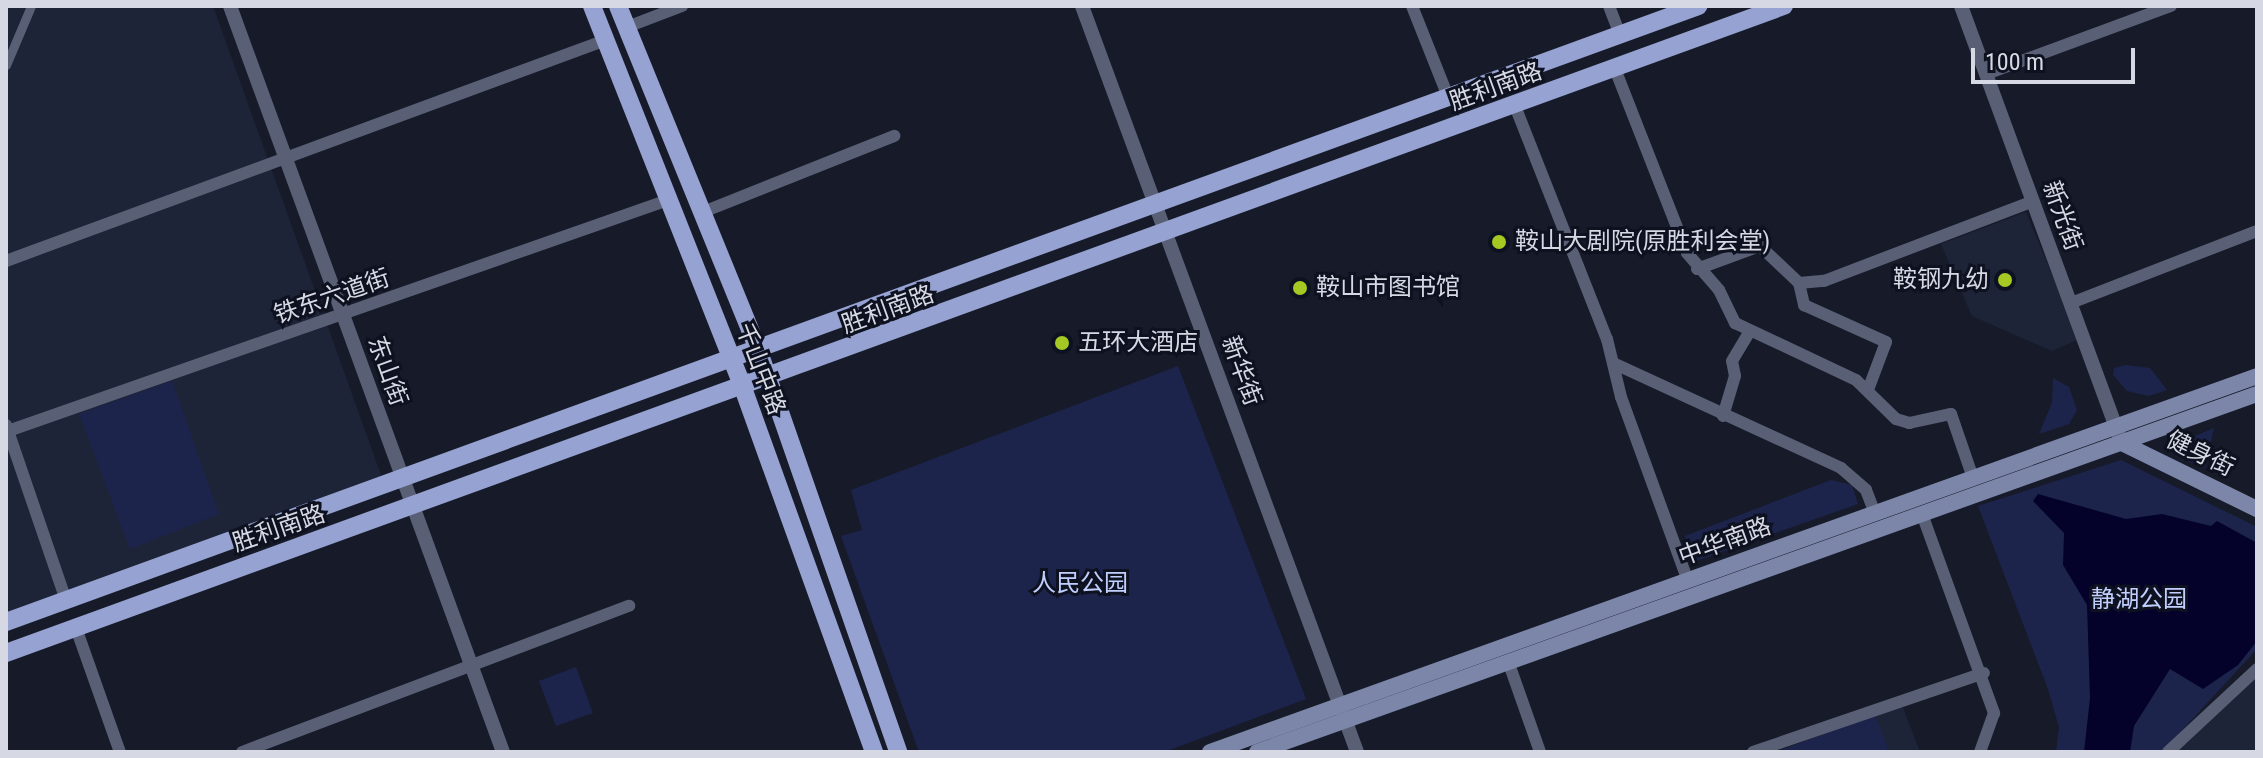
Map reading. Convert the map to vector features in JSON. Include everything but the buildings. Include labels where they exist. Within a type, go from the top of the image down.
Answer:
[{"type":"main road","name":"千山中路","points":[[589,6],[743,388],[874,752]]},
{"type":"main road","name":"千山中路","points":[[619,6],[758,349],[898,752]]},
{"type":"main road","name":"胜利南路","points":[[6,622],[1698,6]]},
{"type":"main road","name":"胜利南路","points":[[6,653],[769,379],[1784,6]]},
{"type":"main road","name":"中华南路","points":[[1210,752],[1342,712],[1688,581],[1973,478],[2120,435],[2257,376]]},
{"type":"main road","points":[[1257,752],[1342,712],[1508,661],[1922,514],[2120,435],[2165,427],[2257,394]]},
{"type":"main road","name":"健身街","points":[[2120,435],[2257,509]]},
{"type":"street","points":[[6,65],[31,6]]},
{"type":"street","name":"东山街","points":[[230,6],[503,752]]},
{"type":"street","points":[[627,27],[631,6]]},
{"type":"street","points":[[627,27],[682,6]]},
{"type":"street","name":"新华街","points":[[1082,6],[1357,752]]},
{"type":"street","points":[[1412,6],[1449,99]]},
{"type":"street","points":[[1609,6],[1620,35]]},
{"type":"street","name":"新光街","points":[[1961,6],[2120,435]]},
{"type":"street","points":[[1986,74],[2171,6]]},
{"type":"street","points":[[6,261],[603,41]]},
{"type":"street","points":[[1615,69],[1697,269],[1719,290],[1735,323],[1749,333],[1814,364],[1833,366],[1868,390],[1896,419],[1909,423],[1951,414],[1973,478]]},
{"type":"street","points":[[1515,106],[1613,363],[1688,581]]},
{"type":"street","points":[[703,212],[894,136]]},
{"type":"street","name":"铁东六道街","points":[[7,428],[344,317],[668,200]]},
{"type":"street","points":[[1799,283],[1824,281],[2033,201]]},
{"type":"street","points":[[2071,303],[2257,231]]},
{"type":"street","points":[[1697,269],[1760,246],[1799,283],[1804,305],[1886,342],[1868,390]]},
{"type":"street","points":[[1723,416],[1735,376],[1732,361],[1749,333]]},
{"type":"street","points":[[1613,363],[1855,476],[1875,513]]},
{"type":"street","points":[[7,428],[66,600]]},
{"type":"street","points":[[1922,514],[1984,673],[1994,713],[1980,752]]},
{"type":"street","points":[[242,752],[629,606]]},
{"type":"street","points":[[76,628],[120,752]]},
{"type":"street","points":[[1508,661],[1540,752]]},
{"type":"street","points":[[2168,752],[2257,669]]},
{"type":"street","points":[[1753,752],[1984,673]]},
{"type":"shaded area","points":[[6,6],[213,6],[382,478],[6,616]]},
{"type":"shaded area","name":"鞍钢九幼","points":[[2026,212],[2079,339],[2052,351],[1972,316],[1941,244]]},
{"type":"shaded area","points":[[2038,494],[2126,519],[2162,514],[2211,526],[2217,521],[2257,543],[2257,641],[2238,665],[2203,689],[2170,669],[2134,726],[2130,752],[2084,752],[2090,698],[2087,605],[2063,565],[2064,533],[2033,501]]},
{"type":"shaded area","points":[[2257,664],[2257,752],[2173,752]]},
{"type":"shaded area","points":[[1902,705],[1920,752],[1775,752]]},
{"type":"green space","points":[[2126,365],[2150,368],[2167,390],[2149,396],[2127,391],[2113,375],[2114,368]]},
{"type":"green space","name":"人民公园","points":[[1178,366],[1306,699],[1164,752],[919,752],[841,536],[862,530],[851,490]]},
{"type":"green space","points":[[2053,378],[2069,387],[2077,410],[2069,424],[2039,434],[2052,403]]},
{"type":"green space","points":[[172,381],[219,514],[130,549],[79,414]]},
{"type":"green space","points":[[2214,428],[2205,468],[2181,459],[2188,439]]},
{"type":"green space","name":"静湖公园","points":[[2121,460],[2257,527],[2257,649],[2162,752],[2056,752],[2059,727],[2048,689],[1978,506]]},
{"type":"green space","points":[[1831,480],[1852,485],[1858,504],[1693,562],[1685,536]]},
{"type":"green space","points":[[576,667],[593,713],[556,726],[539,681]]},
{"type":"green space","points":[[1875,715],[1889,752],[1775,752]]},
{"type":"place","name":"鞍山大剧院(原胜利会堂)","points":[[1499,242]]},
{"type":"place","name":"鞍钢九幼","points":[[2005,280]]},
{"type":"place","name":"鞍山市图书馆","points":[[1300,288]]},
{"type":"place","name":"五环大酒店","points":[[1062,343]]}]
